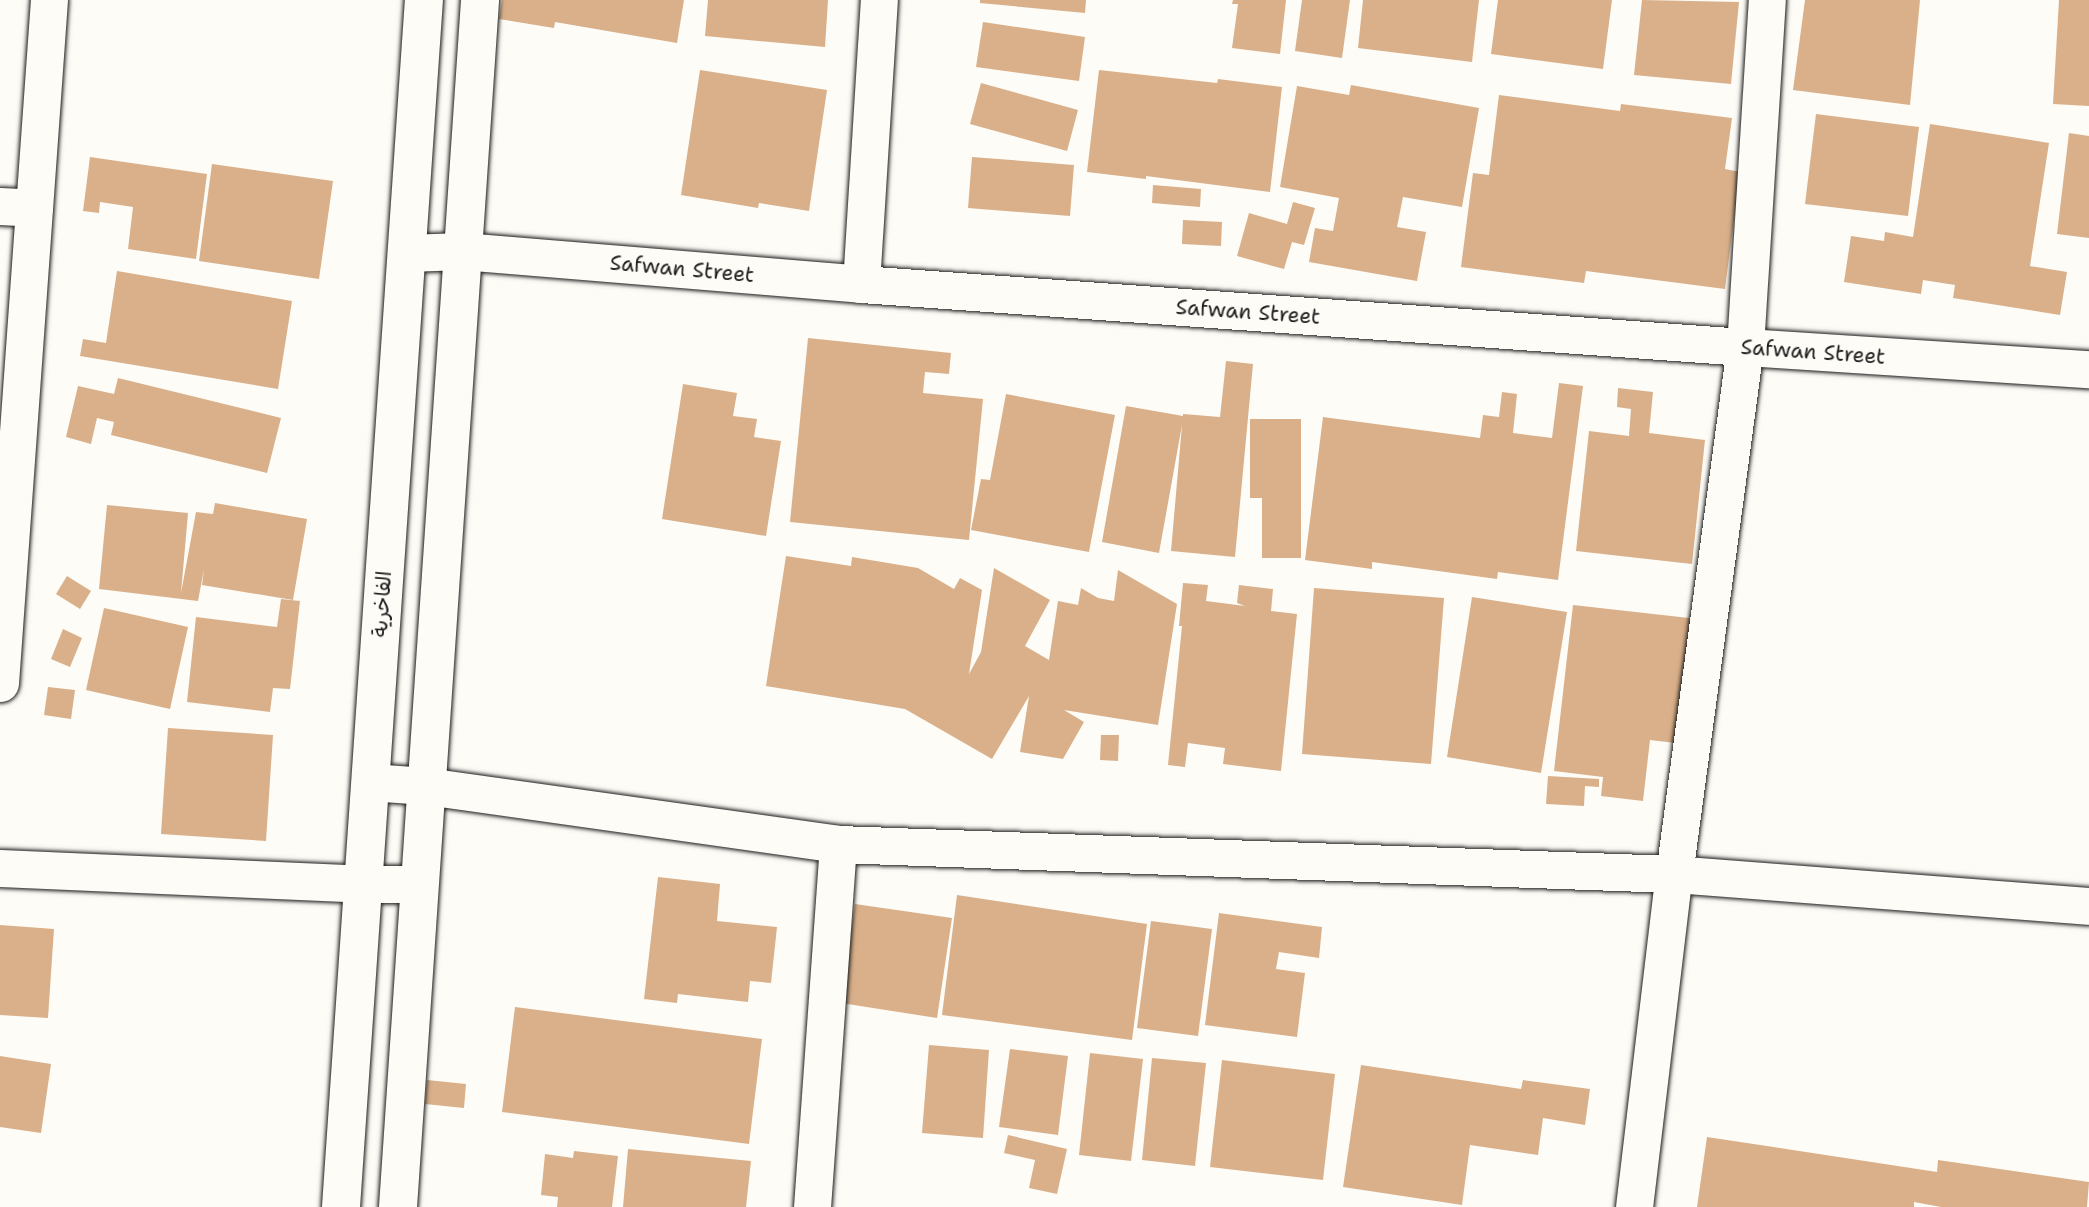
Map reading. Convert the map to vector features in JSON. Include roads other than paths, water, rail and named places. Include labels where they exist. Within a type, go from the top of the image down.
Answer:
[{"type":"street","points":[[0,682],[17,207],[49,0]]},
{"type":"street","name":"الفاخرية","points":[[341,1207],[424,0]]},
{"type":"street","points":[[398,1207],[480,0]]},
{"type":"street","points":[[861,284],[879,0]]},
{"type":"street","points":[[1633,1207],[1674,874],[1745,348],[1767,0]]},
{"type":"street","name":"Safwan Street","points":[[407,253],[463,251],[861,284],[1745,348],[2089,369]]},
{"type":"street","points":[[370,782],[426,786],[838,844],[1674,874],[2089,906]]},
{"type":"street","points":[[812,1207],[838,844]]},
{"type":"street","points":[[0,868],[363,884],[419,884]]}]
